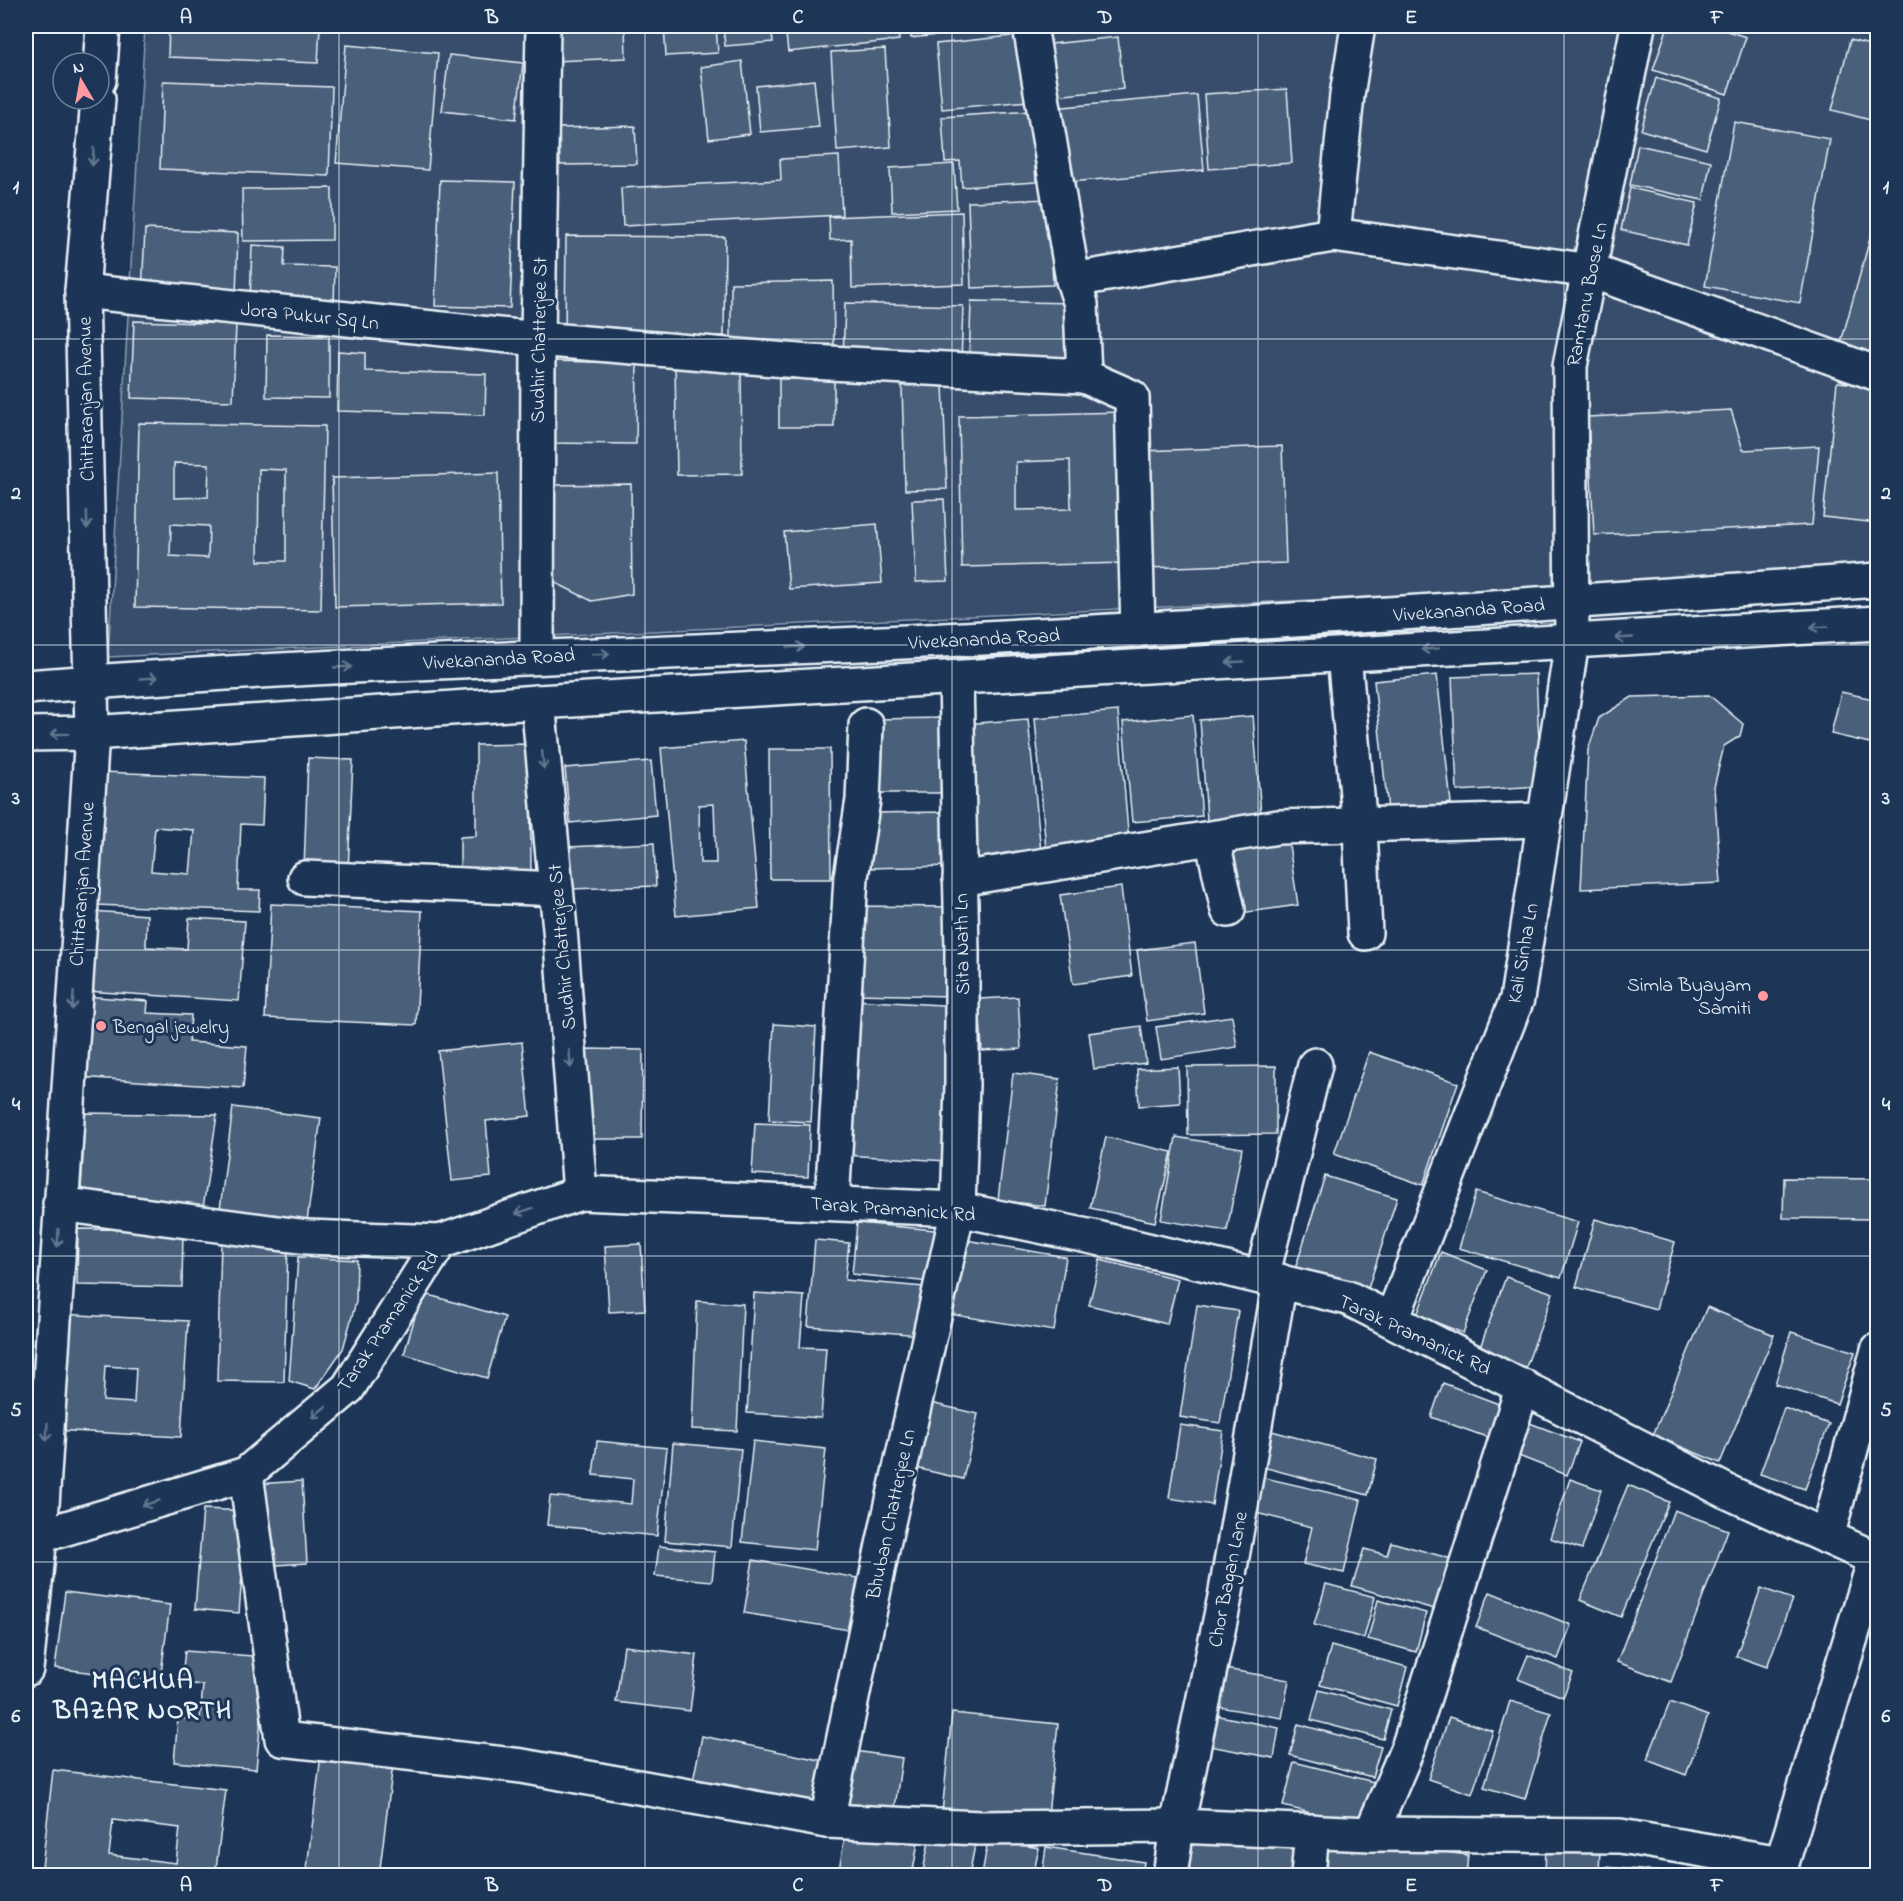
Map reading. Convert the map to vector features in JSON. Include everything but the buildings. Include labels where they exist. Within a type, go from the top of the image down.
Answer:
[{"type":"street","points":[[101,51],[103,26]]},
{"type":"street","name":"Sudhir Chatterjee St","points":[[537,656],[538,339],[543,26]]},
{"type":"street","points":[[1030,26],[1073,280],[1081,304],[1084,376],[1132,397],[1138,630]]},
{"type":"street","points":[[1333,235],[1347,95],[1358,26]]},
{"type":"street","name":"Ramtanu Bose Ln","points":[[1572,640],[1570,366],[1591,271],[1638,26]]},
{"type":"street","name":"Chittaranjan Avenue","points":[[26,1669],[40,1536],[92,733],[82,291],[97,111]]},
{"type":"street","points":[[1073,280],[1333,235],[1591,271],[1878,374]]},
{"type":"street","name":"Jora Pukur Sq Ln","points":[[82,291],[538,339],[810,363],[1084,376]]},
{"type":"street","name":"Vivekananda Road","points":[[26,687],[90,681],[537,656],[1138,630],[1878,580]]},
{"type":"street","name":"Vivekananda Road","points":[[26,734],[92,733],[538,702],[1878,623]]},
{"type":"street","name":"Kali Sinha Ln","points":[[1392,1319],[1517,999],[1572,640]]},
{"type":"street","points":[[1344,655],[1360,827],[1365,933]]},
{"type":"street","name":"Sita Nath Ln","points":[[956,679],[962,1085],[958,1209]]},
{"type":"street","name":"Sudhir Chatterjee St","points":[[538,702],[556,889],[580,1193]]},
{"type":"street","points":[[832,1203],[851,877],[863,800],[866,725]]},
{"type":"street","points":[[960,879],[1278,827],[1360,827],[1543,820]]},
{"type":"street","points":[[1212,838],[1228,910]]},
{"type":"street","points":[[304,878],[556,889]]},
{"type":"street","name":"Chor Bagan Lane","points":[[1170,1875],[1177,1826],[1225,1597],[1271,1279],[1316,1065]]},
{"type":"street","name":"Tarak Pramanick Rd","points":[[40,1536],[246,1474],[348,1388],[440,1242],[580,1193],[958,1209],[1043,1225],[1348,1298],[1726,1491],[1876,1559]]},
{"type":"street","points":[[60,1204],[307,1237],[440,1242]]},
{"type":"street","name":"Bhuban Chatterjee Ln","points":[[827,1821],[883,1545],[958,1209]]},
{"type":"street","points":[[1827,1537],[1878,1350]]},
{"type":"street","points":[[1371,1834],[1408,1745],[1523,1386]]},
{"type":"street","points":[[246,1474],[282,1739],[400,1750],[522,1766],[827,1821],[980,1828],[1177,1826],[1371,1834],[1620,1836],[1779,1869],[1876,1559]]},
{"type":"street","points":[[1308,1875],[1312,1831]]},
{"type":"shaded area","points":[[145,26],[1877,26],[1877,573],[108,657]]},
{"type":"place","name":"Simla Byayam Samiti","points":[[1763,996]]},
{"type":"place","name":"Bengal jewelry","points":[[101,1026]]},
{"type":"district","name":"MACHUA BAZAR NORTH","points":[[143,1694]]}]
